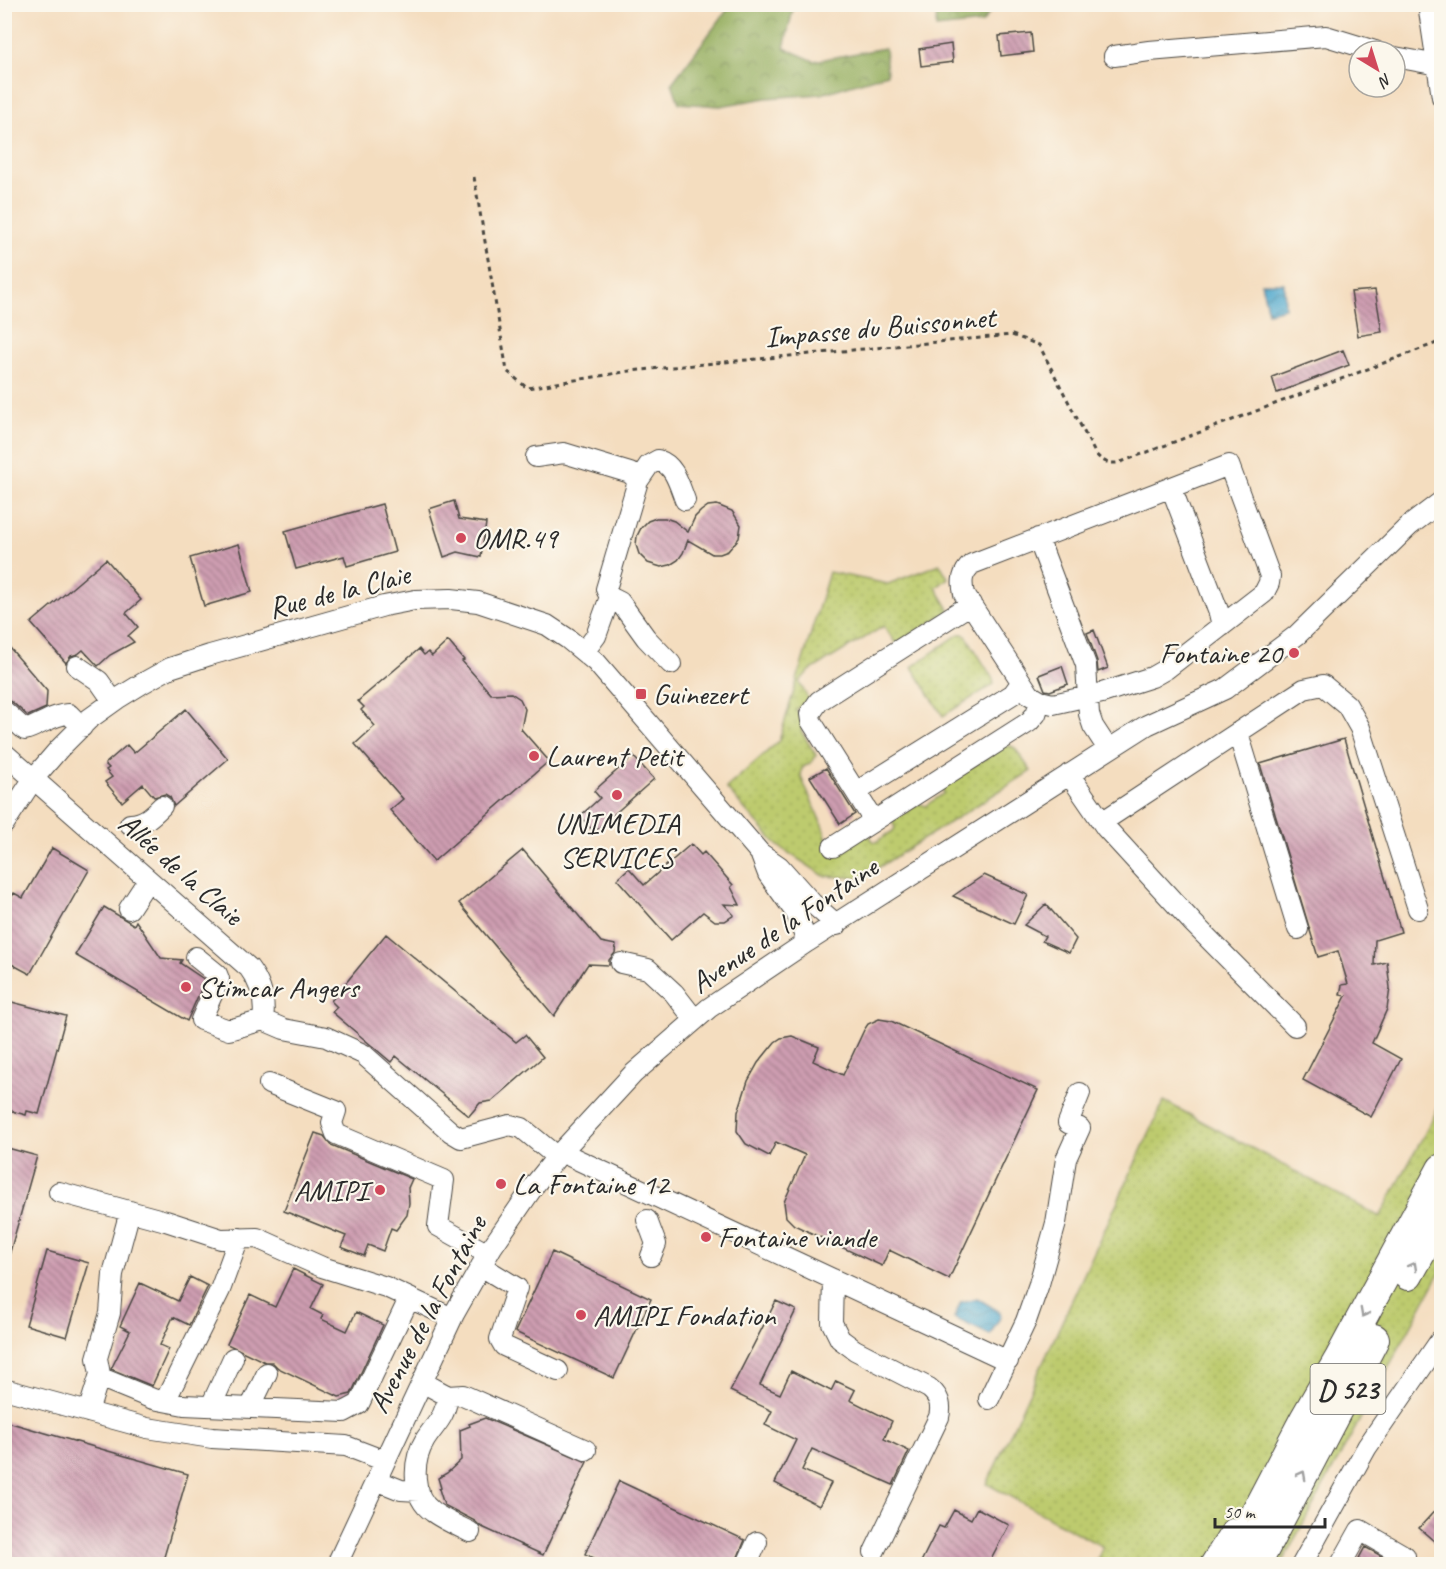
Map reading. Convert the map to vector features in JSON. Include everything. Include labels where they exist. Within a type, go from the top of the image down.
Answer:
[{"type":"highway","name":"D 523","points":[[1229,1564],[1305,1419],[1442,1169]]},
{"type":"highway","name":"D 523","points":[[1256,1564],[1442,1214]]},
{"type":"street","points":[[1428,4],[1442,97]]},
{"type":"street","points":[[1114,56],[1326,36],[1347,42]]},
{"type":"street","points":[[1407,59],[1438,65]]},
{"type":"street","points":[[536,458],[564,453],[630,473],[638,481]]},
{"type":"street","points":[[670,664],[646,638],[620,602],[610,597],[606,589],[638,481],[649,465],[657,460],[666,463],[675,474],[685,500]]},
{"type":"street","points":[[1229,465],[1270,576],[1264,593],[1166,669],[1152,677],[1053,704],[1040,701],[1030,695],[971,604],[962,586],[965,570],[972,564],[1171,487],[1229,465]]},
{"type":"street","points":[[1171,487],[1219,612],[1222,626]]},
{"type":"street","name":"Avenue de la Fontaine","points":[[337,1564],[452,1318],[484,1260],[518,1208],[559,1154],[617,1090],[709,1008],[807,942],[837,925],[1147,725],[1225,689],[1297,634],[1409,526],[1442,501]]},
{"type":"street","points":[[1038,538],[1086,665],[1089,714],[1093,726],[1108,749]]},
{"type":"street","points":[[584,652],[596,636],[610,597]]},
{"type":"street","name":"Rue de la Claie","points":[[4,824],[34,778],[82,726],[113,701],[170,668],[384,606],[415,600],[451,599],[487,604],[547,625],[596,662],[760,853],[779,866],[812,903],[837,925]]},
{"type":"street","points":[[874,821],[811,721],[810,714],[819,701],[971,604]]},
{"type":"street","points":[[76,666],[99,681],[113,701]]},
{"type":"street","points":[[856,792],[1013,694],[1021,683]]},
{"type":"street","points":[[1102,822],[1305,689],[1323,685],[1347,705],[1360,728],[1418,909]]},
{"type":"street","points":[[833,847],[1029,722],[1036,714],[1040,701]]},
{"type":"street","points":[[4,711],[25,730],[61,714],[69,714],[82,726]]},
{"type":"street","points":[[1238,733],[1298,929]]},
{"type":"street","name":"Allée de la Claie","points":[[4,753],[249,968],[262,993],[263,1020]]},
{"type":"street","points":[[1070,774],[1102,822],[1193,923],[1295,1026]]},
{"type":"street","points":[[130,824],[142,822],[162,806]]},
{"type":"street","name":"Rue de la Claie","points":[[760,853],[768,874],[796,913],[807,942]]},
{"type":"street","points":[[129,909],[148,880]]},
{"type":"street","points":[[210,934],[195,959],[217,974],[219,980],[201,1020],[229,1030],[263,1020],[284,1029],[326,1037],[363,1054],[451,1132],[461,1138],[510,1125],[522,1128],[559,1154],[658,1197],[1008,1361]]},
{"type":"street","points":[[621,963],[648,969],[674,993],[695,1020]]},
{"type":"street","points":[[269,1084],[336,1111],[332,1123],[336,1134],[444,1180],[438,1226],[484,1260],[516,1288],[500,1339],[504,1346],[558,1371]]},
{"type":"street","points":[[989,1399],[1008,1361],[1039,1284],[1056,1223],[1066,1159],[1080,1128],[1068,1123],[1080,1093]]},
{"type":"street","points":[[59,1192],[221,1239],[257,1238],[322,1267],[386,1287],[452,1318]]},
{"type":"street","points":[[651,1256],[656,1244],[642,1220],[658,1197]]},
{"type":"street","points":[[88,1412],[99,1377],[97,1358],[110,1313],[113,1274],[130,1211]]},
{"type":"street","points":[[165,1401],[220,1290],[239,1238]]},
{"type":"street","points":[[833,1279],[832,1323],[840,1339],[855,1350],[929,1388],[937,1396],[940,1407],[939,1417],[874,1552]]},
{"type":"street","points":[[99,1377],[153,1400],[211,1406],[344,1412],[359,1404],[409,1299]]},
{"type":"street","points":[[1302,1564],[1354,1468],[1436,1360],[1442,1338]]},
{"type":"street","points":[[211,1406],[233,1358]]},
{"type":"street","points":[[250,1408],[267,1373]]},
{"type":"street","points":[[422,1382],[448,1396],[463,1395],[586,1450]]},
{"type":"street","points":[[4,1389],[147,1428],[212,1438],[346,1446],[385,1461]]},
{"type":"street","points":[[448,1396],[446,1411],[426,1439],[417,1457],[416,1482],[422,1500],[431,1512],[470,1532]]},
{"type":"street","points":[[1210,1564],[1271,1462],[1305,1419]]},
{"type":"street","points":[[376,1480],[401,1490],[419,1491]]},
{"type":"street","points":[[1341,1564],[1360,1530],[1405,1556]]},
{"type":"street","points":[[747,1564],[757,1542]]},
{"type":"path","name":"Impasse du Buissonnet","points":[[474,177],[507,371],[527,388],[630,371],[1012,335],[1039,345],[1095,453],[1102,460],[1111,464],[1442,342]]},
{"type":"green space","points":[[937,4],[995,5],[982,23],[936,28]]},
{"type":"green space","points":[[731,5],[794,5],[784,48],[814,61],[885,48],[887,74],[821,94],[766,98],[720,106],[679,103],[672,83]]},
{"type":"green space","points":[[940,564],[948,578],[936,588],[950,611],[896,644],[884,626],[808,672],[799,682],[809,700],[796,710],[805,725],[801,731],[816,755],[813,761],[802,768],[801,777],[823,827],[829,847],[867,832],[876,842],[893,831],[895,828],[892,821],[919,803],[925,806],[944,793],[940,786],[1005,746],[1015,748],[1031,771],[862,878],[824,876],[778,846],[726,788],[779,741],[829,572],[888,584]]},
{"type":"green space","points":[[959,634],[967,637],[994,684],[943,716],[912,667]]},
{"type":"green space","points":[[1164,1101],[1380,1217],[1441,1103],[1441,1271],[1281,1564],[1095,1564],[1103,1547],[987,1484]]},
{"type":"water","points":[[1261,283],[1284,283],[1285,308],[1268,312]]},
{"type":"water","points":[[977,1298],[1000,1312],[1001,1316],[990,1335],[954,1318],[961,1302]]},
{"type":"building","points":[[1031,33],[1033,52],[1001,56],[999,36]]},
{"type":"building","points":[[951,44],[953,62],[921,66],[919,49]]},
{"type":"building","points":[[1375,290],[1382,332],[1358,336],[1351,292]]},
{"type":"building","points":[[1343,350],[1349,365],[1277,393],[1272,377]]},
{"type":"building","name":"OMR.49","points":[[454,501],[459,519],[486,523],[481,557],[458,552],[444,557],[429,509]]},
{"type":"building","points":[[382,504],[395,552],[347,566],[344,556],[296,569],[285,531]]},
{"type":"building","points":[[717,505],[732,511],[741,525],[739,538],[728,551],[712,554],[688,540],[678,560],[661,567],[648,563],[639,554],[636,545],[637,536],[648,521],[665,518],[674,521],[688,532],[695,517],[701,511],[708,506]]},
{"type":"building","points":[[239,544],[252,592],[204,606],[190,558]]},
{"type":"building","points":[[106,559],[141,600],[126,613],[138,627],[128,636],[134,642],[110,655],[98,666],[83,650],[71,656],[66,663],[31,623]]},
{"type":"building","points":[[1094,630],[1108,668],[1098,672],[1097,661],[1087,633]]},
{"type":"building","points":[[4,641],[47,691],[46,708],[28,716],[12,702],[4,699]]},
{"type":"building","points":[[448,641],[491,694],[511,693],[520,699],[525,709],[521,729],[549,761],[434,861],[390,810],[403,799],[355,744],[375,726],[361,710],[364,707],[358,701],[419,649],[424,655],[428,652],[432,656]]},
{"type":"building","points":[[1062,666],[1068,684],[1050,691],[1045,690],[1039,675]]},
{"type":"building","points":[[186,709],[228,759],[174,806],[170,797],[165,794],[154,797],[143,784],[122,802],[105,782],[112,777],[106,770],[109,768],[105,764],[127,745],[134,753]]},
{"type":"building","points":[[1344,739],[1401,932],[1375,940],[1374,965],[1387,962],[1390,988],[1387,1009],[1372,1043],[1401,1059],[1371,1117],[1303,1080],[1346,996],[1340,995],[1342,985],[1348,984],[1338,951],[1318,957],[1260,764]]},
{"type":"building","name":"UNIMEDIA SERVICES","points":[[633,756],[654,779],[594,832],[580,816],[600,798],[594,791]]},
{"type":"building","points":[[826,768],[855,814],[840,824],[810,777]]},
{"type":"building","points":[[691,844],[701,855],[704,852],[733,885],[731,887],[740,905],[724,904],[734,915],[725,921],[715,921],[703,912],[671,940],[617,879],[629,868],[644,885]]},
{"type":"building","points":[[52,848],[89,870],[30,974],[4,960],[4,931],[9,923],[4,920],[4,909],[14,893],[23,898]]},
{"type":"building","points":[[523,850],[601,942],[616,945],[609,965],[588,964],[554,1016],[459,903]]},
{"type":"building","points":[[984,875],[1028,895],[1014,924],[953,896]]},
{"type":"building","points":[[1046,904],[1076,939],[1069,953],[1042,941],[1045,936],[1024,925]]},
{"type":"building","points":[[104,907],[134,925],[136,921],[161,958],[182,960],[180,963],[205,980],[187,1021],[75,955]]},
{"type":"building","points":[[386,934],[516,1042],[525,1035],[543,1057],[492,1101],[480,1103],[469,1116],[396,1056],[391,1062],[332,1012],[337,1007],[331,1001]]},
{"type":"building","points":[[4,1000],[66,1016],[39,1114],[27,1111],[26,1115],[4,1109]]},
{"type":"building","points":[[879,1019],[891,1021],[1038,1090],[949,1279],[889,1250],[882,1266],[794,1225],[786,1217],[784,1202],[805,1155],[776,1142],[769,1156],[746,1144],[737,1131],[738,1112],[748,1081],[758,1063],[775,1042],[792,1036],[819,1047],[813,1061],[843,1075],[864,1030],[868,1024]]},
{"type":"building","points":[[315,1133],[324,1136],[331,1145],[412,1179],[408,1188],[407,1215],[396,1230],[391,1228],[383,1251],[368,1245],[364,1256],[341,1247],[346,1236],[284,1211]]},
{"type":"building","points":[[4,1147],[37,1156],[8,1259],[4,1258]]},
{"type":"building","points":[[47,1251],[89,1263],[67,1337],[26,1325]]},
{"type":"building","points":[[552,1252],[651,1299],[614,1378],[515,1332]]},
{"type":"building","points":[[293,1269],[323,1284],[311,1309],[323,1315],[321,1319],[347,1331],[356,1312],[383,1325],[351,1394],[339,1397],[278,1368],[272,1362],[265,1362],[227,1344],[250,1295],[275,1307]]},
{"type":"building","points":[[190,1277],[208,1286],[189,1325],[173,1317],[160,1345],[169,1349],[152,1386],[111,1369],[130,1331],[120,1326],[140,1283],[178,1301]]},
{"type":"building","points":[[776,1301],[796,1310],[760,1385],[780,1394],[791,1371],[831,1391],[836,1381],[855,1390],[850,1400],[892,1421],[884,1439],[909,1451],[893,1485],[812,1449],[802,1470],[831,1483],[819,1506],[775,1483],[796,1440],[765,1425],[772,1411],[730,1391]]},
{"type":"building","points":[[485,1418],[587,1462],[543,1555],[480,1526],[444,1505],[438,1478],[461,1460],[460,1430]]},
{"type":"building","points":[[4,1421],[188,1474],[162,1564],[22,1564],[4,1560]]},
{"type":"building","points":[[619,1481],[745,1540],[735,1564],[607,1564],[585,1554]]},
{"type":"building","points":[[1442,1503],[1442,1548],[1419,1528]]},
{"type":"building","points":[[977,1508],[1009,1525],[988,1564],[920,1564],[939,1526],[944,1528],[954,1510],[971,1519]]},
{"type":"building","points":[[1365,1547],[1396,1564],[1356,1564]]},
{"type":"place","name":"OMR.49","points":[[461,538]]},
{"type":"place","name":"Fontaine 20","points":[[1294,653]]},
{"type":"place","name":"Guinezert","points":[[641,694]]},
{"type":"place","name":"Laurent Petit","points":[[534,756]]},
{"type":"place","name":"UNIMEDIA SERVICES","points":[[617,795]]},
{"type":"place","name":"Stimcar Angers","points":[[186,987]]},
{"type":"place","name":"La Fontaine 12","points":[[501,1184]]},
{"type":"place","name":"AMIPI","points":[[380,1190]]},
{"type":"place","name":"Fontaine viande","points":[[706,1237]]},
{"type":"place","name":"AMIPI Fondation","points":[[581,1315]]}]
